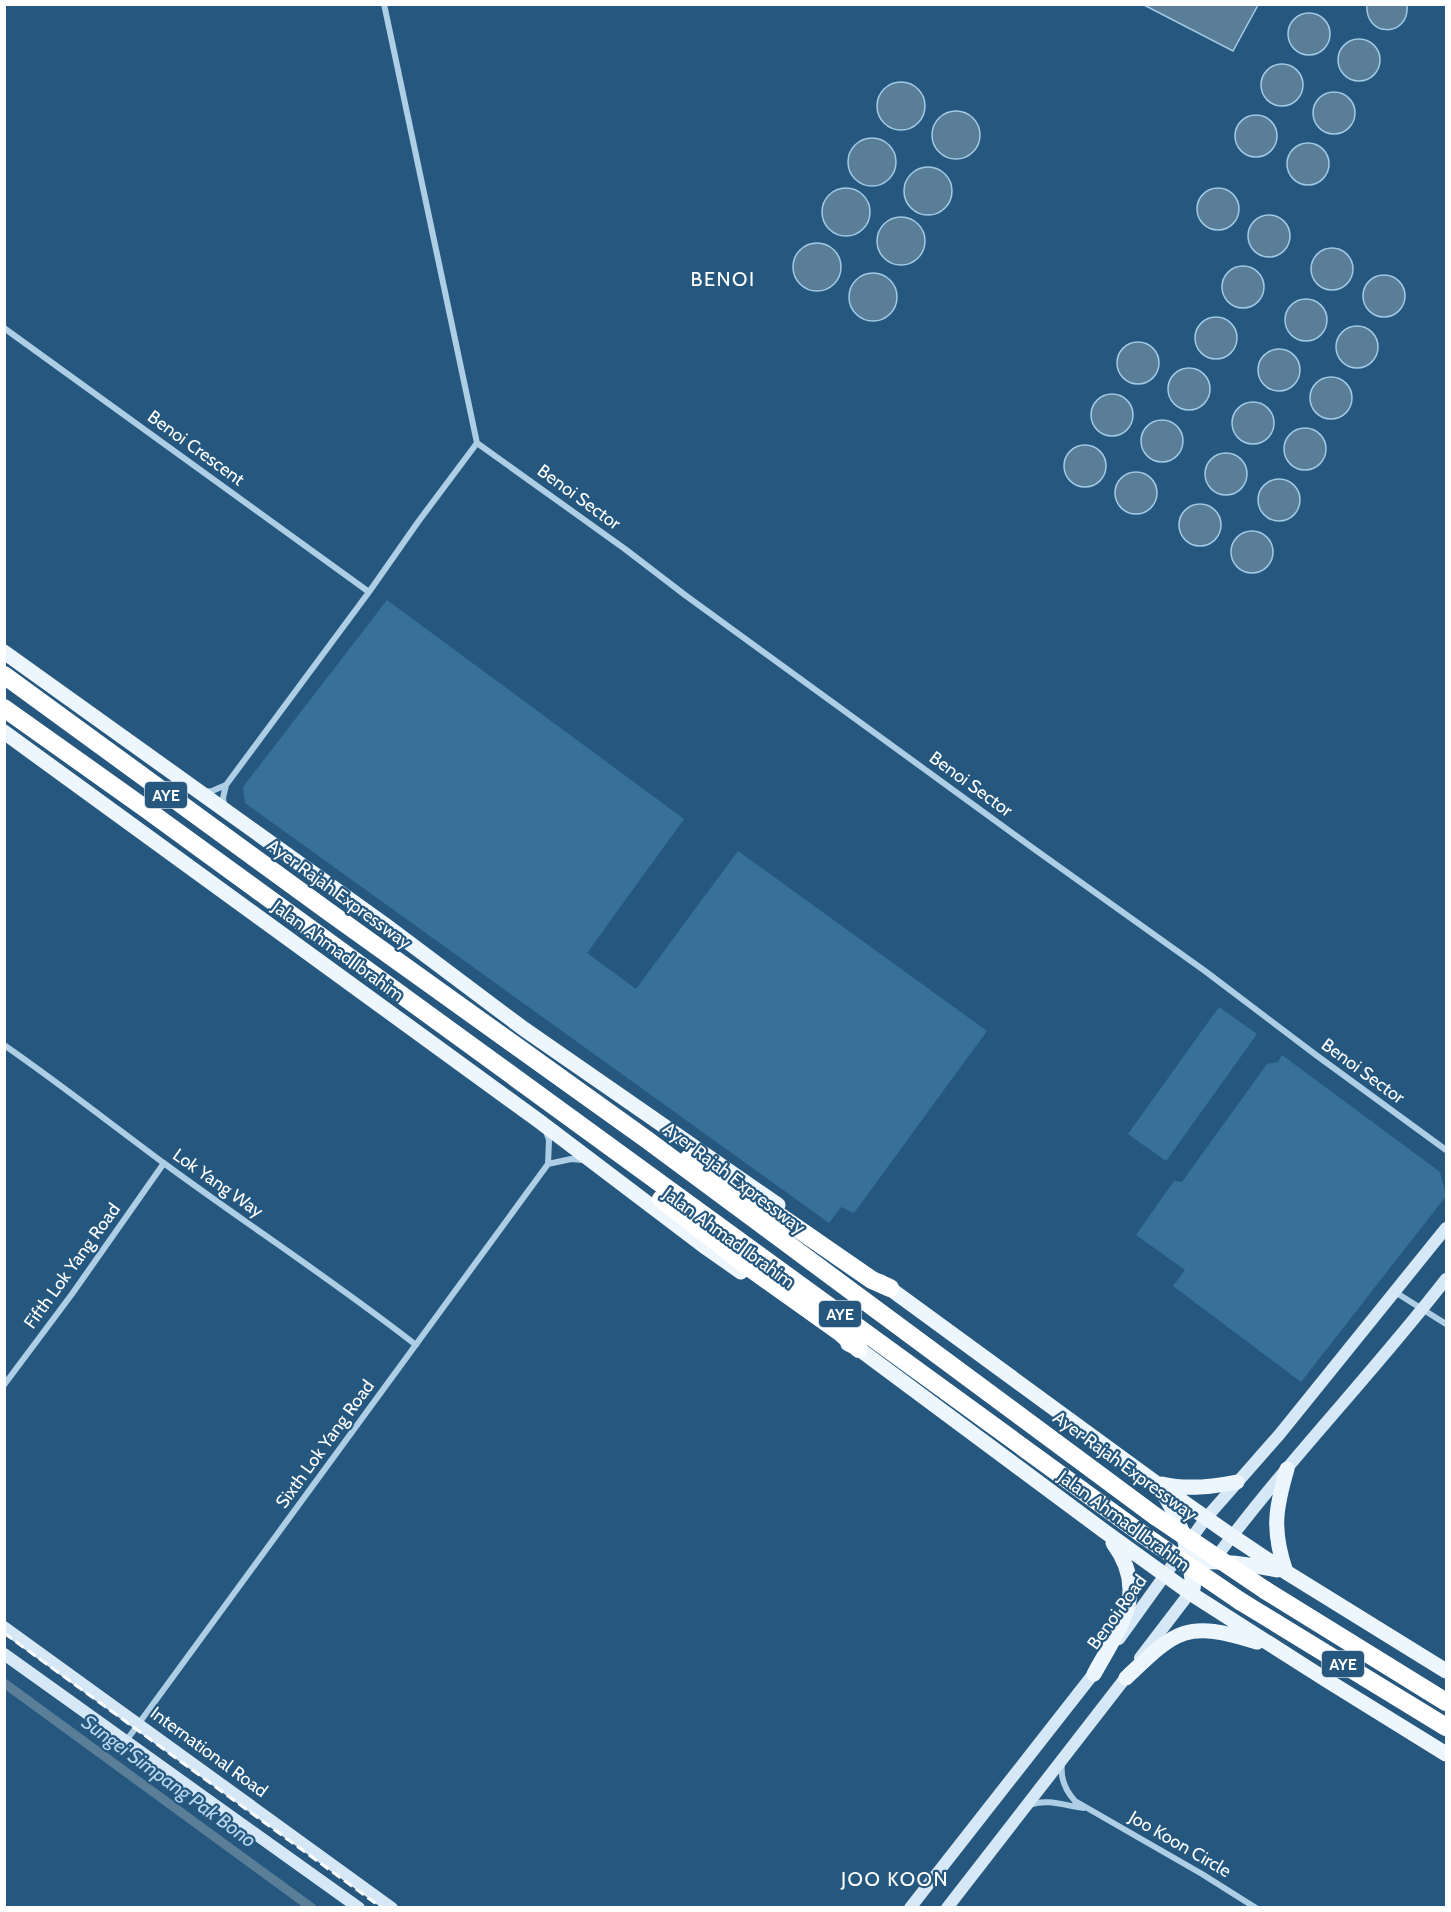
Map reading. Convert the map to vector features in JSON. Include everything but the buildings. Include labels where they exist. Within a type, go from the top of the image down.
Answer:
[{"type":"highway","name":"Ayer Rajah Expressway","points":[[4,675],[646,1139],[1155,1516],[1265,1590],[1446,1702]]},
{"type":"highway","name":"AYE","points":[[4,708],[1142,1534],[1240,1601],[1446,1727]]},
{"type":"highway","points":[[538,1095],[603,1153],[744,1264],[841,1333],[859,1349]]},
{"type":"highway","points":[[646,1139],[662,1142],[713,1172],[872,1280],[890,1288]]},
{"type":"main road","points":[[4,652],[387,926],[524,1029],[740,1177],[836,1246],[1156,1483],[1286,1572],[1446,1671]]},
{"type":"main road","name":"Jalan Ahmad Ibrahim","points":[[4,732],[539,1121],[704,1246],[837,1338],[859,1349],[1104,1532],[1124,1546],[1186,1556],[1192,1591],[1274,1647],[1446,1754]]},
{"type":"main road","name":"Benoi Road","points":[[910,1908],[1186,1556],[1206,1518],[1278,1435],[1446,1228]]},
{"type":"main road","points":[[947,1908],[1126,1678],[1232,1536],[1446,1279]]},
{"type":"main road","points":[[1286,1572],[1278,1549],[1276,1532],[1278,1501],[1287,1469]]},
{"type":"main road","points":[[1156,1483],[1191,1488],[1237,1482]]},
{"type":"main road","points":[[1156,1483],[1186,1538],[1186,1556],[1192,1591]]},
{"type":"main road","points":[[1094,1674],[1124,1619],[1130,1595],[1128,1574],[1123,1557],[1104,1532]]},
{"type":"main road","points":[[1124,1546],[1143,1552],[1217,1556],[1286,1572]]},
{"type":"main road","points":[[1186,1556],[1203,1576],[1225,1615]]},
{"type":"main road","name":"International Road","points":[[4,1627],[393,1908]]},
{"type":"main road","points":[[1126,1678],[1165,1642],[1190,1631],[1209,1630],[1226,1633],[1274,1647]]},
{"type":"main road","points":[[4,1654],[359,1908]]},
{"type":"street","points":[[226,812],[223,798],[226,785],[477,443],[384,4]]},
{"type":"street","name":"Benoi Crescent","points":[[4,328],[369,592]]},
{"type":"street","name":"Benoi Sector","points":[[477,443],[1205,971],[1446,1150]]},
{"type":"street","points":[[199,792],[212,791],[226,785]]},
{"type":"street","name":"Lok Yang Way","points":[[4,1045],[416,1345]]},
{"type":"street","points":[[539,1121],[549,1140],[548,1164],[570,1159],[593,1162]]},
{"type":"street","name":"Fifth Lok Yang Road","points":[[4,1386],[164,1163]]},
{"type":"street","name":"Sixth Lok Yang Road","points":[[126,1741],[548,1164]]},
{"type":"street","points":[[1395,1292],[1446,1324]]},
{"type":"street","name":"Joo Koon Circle","points":[[1064,1757],[1061,1770],[1064,1786],[1076,1801],[1256,1908]]},
{"type":"street","name":"Joo Koon Circle","points":[[1024,1808],[1037,1803],[1052,1803],[1088,1808]]},
{"type":"shaded area","points":[[1367,4],[1407,5],[1406,16],[1402,24],[1395,28],[1387,30],[1379,28],[1372,23],[1368,15]]},
{"type":"shaded area","points":[[1144,5],[1258,5],[1233,51]]},
{"type":"shaded area","points":[[1309,13],[1324,19],[1330,34],[1324,49],[1309,55],[1294,49],[1288,34],[1294,19]]},
{"type":"shaded area","points":[[1359,39],[1374,45],[1380,60],[1374,75],[1359,81],[1344,75],[1338,60],[1344,45]]},
{"type":"shaded area","points":[[1282,64],[1297,70],[1303,85],[1297,100],[1282,106],[1267,100],[1261,85],[1267,70]]},
{"type":"shaded area","points":[[896,82],[906,82],[918,89],[925,101],[925,111],[918,123],[906,130],[896,130],[881,119],[877,111],[877,101],[888,86]]},
{"type":"shaded area","points":[[1334,92],[1349,98],[1355,113],[1349,128],[1334,134],[1319,128],[1313,113],[1319,98]]},
{"type":"shaded area","points":[[951,111],[961,111],[973,118],[980,130],[980,140],[973,152],[961,159],[951,159],[936,148],[932,140],[932,130],[943,115]]},
{"type":"shaded area","points":[[1256,115],[1271,121],[1277,136],[1271,151],[1256,157],[1241,151],[1235,136],[1241,121]]},
{"type":"shaded area","points":[[867,138],[877,138],[889,145],[896,157],[896,167],[889,179],[877,186],[867,186],[852,175],[848,167],[848,157],[859,142]]},
{"type":"shaded area","points":[[1308,143],[1323,149],[1329,164],[1323,179],[1308,185],[1293,179],[1287,164],[1293,149]]},
{"type":"shaded area","points":[[923,167],[933,167],[945,174],[952,186],[952,196],[945,208],[933,215],[923,215],[908,204],[904,196],[904,186],[915,171]]},
{"type":"shaded area","points":[[841,188],[851,188],[863,195],[870,207],[870,217],[863,229],[851,236],[841,236],[826,225],[822,217],[822,207],[833,192]]},
{"type":"shaded area","points":[[1218,188],[1233,194],[1239,209],[1233,224],[1218,230],[1203,224],[1197,209],[1203,194]]},
{"type":"shaded area","points":[[1269,215],[1284,221],[1290,236],[1284,251],[1269,257],[1254,251],[1248,236],[1254,221]]},
{"type":"shaded area","points":[[896,217],[906,217],[918,224],[925,236],[925,246],[918,258],[906,265],[896,265],[881,254],[877,246],[877,236],[888,221]]},
{"type":"shaded area","points":[[812,243],[822,243],[834,250],[841,262],[841,272],[834,284],[822,291],[812,291],[797,280],[793,272],[793,262],[804,247]]},
{"type":"shaded area","points":[[1332,248],[1347,254],[1353,269],[1347,284],[1332,290],[1317,284],[1311,269],[1317,254]]},
{"type":"shaded area","points":[[1243,266],[1258,272],[1264,287],[1258,302],[1243,308],[1228,302],[1222,287],[1228,272]]},
{"type":"shaded area","points":[[868,273],[878,273],[890,280],[897,292],[897,302],[890,314],[878,321],[868,321],[853,310],[849,302],[849,292],[860,277]]},
{"type":"shaded area","points":[[1384,275],[1399,281],[1405,296],[1399,311],[1384,317],[1369,311],[1363,296],[1369,281]]},
{"type":"shaded area","points":[[1306,299],[1321,305],[1327,320],[1321,335],[1306,341],[1291,335],[1285,320],[1291,305]]},
{"type":"shaded area","points":[[1216,317],[1231,323],[1237,338],[1231,353],[1216,359],[1201,353],[1195,338],[1201,323]]},
{"type":"shaded area","points":[[1357,326],[1372,332],[1378,347],[1372,362],[1357,368],[1342,362],[1336,347],[1342,332]]},
{"type":"shaded area","points":[[1138,342],[1153,348],[1159,363],[1153,378],[1138,384],[1123,378],[1117,363],[1123,348]]},
{"type":"shaded area","points":[[1279,349],[1294,355],[1300,370],[1294,385],[1279,391],[1264,385],[1258,370],[1264,355]]},
{"type":"shaded area","points":[[1189,368],[1204,374],[1210,389],[1204,404],[1189,410],[1174,404],[1168,389],[1174,374]]},
{"type":"shaded area","points":[[1331,377],[1346,383],[1352,398],[1346,413],[1331,419],[1316,413],[1310,398],[1316,383]]},
{"type":"shaded area","points":[[1112,394],[1127,400],[1133,415],[1127,430],[1112,436],[1097,430],[1091,415],[1097,400]]},
{"type":"shaded area","points":[[1253,402],[1268,408],[1274,423],[1268,438],[1253,444],[1238,438],[1232,423],[1238,408]]},
{"type":"shaded area","points":[[1162,420],[1177,426],[1183,441],[1177,456],[1162,462],[1147,456],[1141,441],[1147,426]]},
{"type":"shaded area","points":[[1305,428],[1320,434],[1326,449],[1320,464],[1305,470],[1290,464],[1284,449],[1290,434]]},
{"type":"shaded area","points":[[1085,445],[1100,451],[1106,466],[1100,481],[1085,487],[1070,481],[1064,466],[1070,451]]},
{"type":"shaded area","points":[[1226,453],[1241,459],[1247,474],[1241,489],[1226,495],[1211,489],[1205,474],[1211,459]]},
{"type":"shaded area","points":[[1136,472],[1151,478],[1157,493],[1151,508],[1136,514],[1121,508],[1115,493],[1121,478]]},
{"type":"shaded area","points":[[1279,479],[1294,485],[1300,500],[1294,515],[1279,521],[1264,515],[1258,500],[1264,485]]},
{"type":"shaded area","points":[[1200,504],[1215,510],[1221,525],[1215,540],[1200,546],[1185,540],[1179,525],[1185,510]]},
{"type":"shaded area","points":[[1252,531],[1267,537],[1273,552],[1267,567],[1252,573],[1237,567],[1231,552],[1237,537]]},
{"type":"shaded area","points":[[387,600],[684,819],[587,953],[636,989],[738,851],[987,1031],[854,1213],[841,1207],[829,1223],[245,803],[243,787]]},
{"type":"shaded area","points":[[1219,1007],[1257,1034],[1166,1161],[1128,1134]]},
{"type":"shaded area","points":[[1282,1055],[1440,1172],[1446,1196],[1301,1382],[1173,1286],[1185,1270],[1136,1235],[1174,1181],[1182,1182],[1267,1064],[1278,1062]]},
{"type":"waterway","name":"Sungei Simpang Pak Bono","points":[[4,1683],[312,1908]]},
{"type":"railway","points":[[4,1633],[382,1908]]},
{"type":"district","name":"BENOI","points":[[723,279]]},
{"type":"district","name":"JOO KOON","points":[[895,1879]]}]
